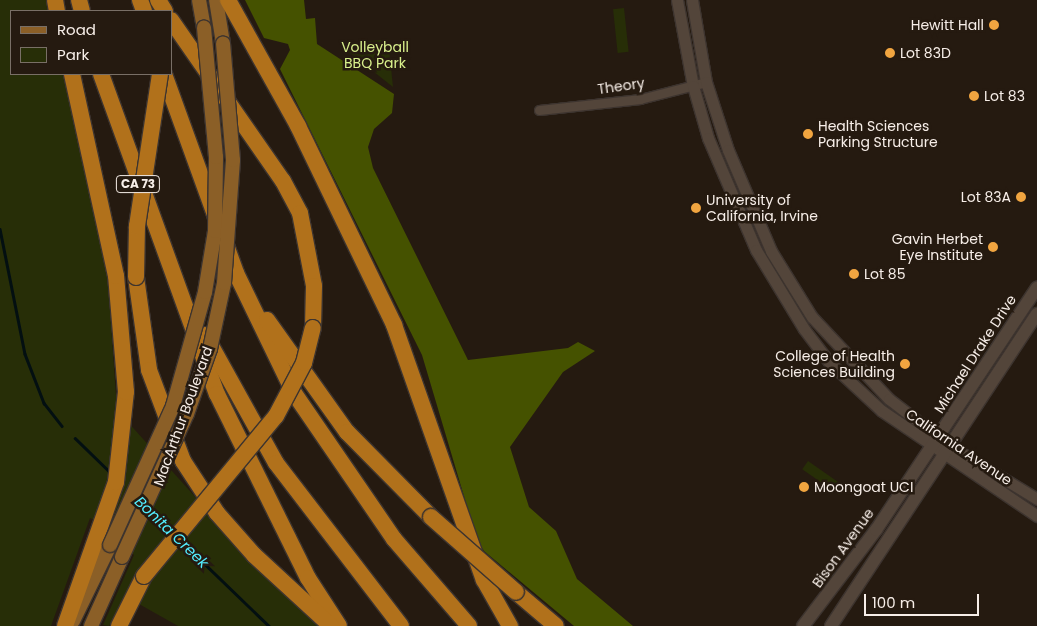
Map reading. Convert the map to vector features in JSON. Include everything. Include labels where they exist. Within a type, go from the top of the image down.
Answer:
[{"type":"highway","points":[[158,0],[166,10]]},
{"type":"highway","points":[[228,0],[298,126],[394,325],[481,572],[510,626]]},
{"type":"highway","points":[[119,626],[144,576],[276,416],[304,363],[313,328],[314,286],[300,212],[283,181],[172,21]]},
{"type":"highway","points":[[65,626],[116,482],[126,392],[116,276],[72,75]]},
{"type":"highway","name":"CA 73","points":[[101,75],[154,229],[181,291]]},
{"type":"highway","points":[[162,75],[236,273],[294,393],[342,467],[394,539],[469,626]]},
{"type":"highway","points":[[162,75],[137,226],[136,276],[149,370],[183,461],[217,513],[254,555],[331,626]]},
{"type":"highway","points":[[236,273],[346,432],[432,517],[556,626]]},
{"type":"highway","points":[[181,291],[217,394],[308,578],[339,626]]},
{"type":"highway","points":[[181,291],[276,463],[401,626]]},
{"type":"main road","name":"MacArthur Boulevard","points":[[70,626],[110,545],[173,406],[205,292],[214,231],[216,157],[204,28],[199,0]]},
{"type":"main road","name":"MacArthur Boulevard","points":[[90,626],[188,414],[210,349],[224,283],[233,160],[223,44],[216,0]]},
{"type":"main road","name":"Michael Drake Drive","points":[[935,443],[1037,288]]},
{"type":"main road","name":"Michael Drake Drive","points":[[946,451],[1037,314]]},
{"type":"main road","name":"Bison Avenue","points":[[803,626],[935,443]]},
{"type":"main road","points":[[831,626],[946,451]]},
{"type":"street","name":"California Avenue","points":[[677,0],[693,86],[726,182],[780,294],[854,387],[1037,516]]},
{"type":"street","name":"California Avenue","points":[[692,0],[706,82],[750,204],[792,286],[857,370],[935,443]]},
{"type":"street","name":"Theory","points":[[539,110],[628,101],[706,82]]},
{"type":"street","name":"California Avenue","points":[[946,451],[1037,500]]},
{"type":"green space","points":[[0,0],[51,0],[54,10],[10,10],[10,75],[67,75],[107,268],[117,410],[270,580],[320,626],[178,626],[139,604],[142,593],[124,598],[109,626],[103,625],[134,555],[105,525],[90,518],[51,626],[0,626]]},
{"type":"green space","points":[[245,0],[304,0],[306,19],[315,18],[317,44],[394,94],[392,113],[374,129],[368,147],[373,168],[468,360],[568,348],[578,342],[595,351],[563,372],[510,447],[529,507],[556,531],[577,579],[633,626],[574,626],[484,551],[477,540],[422,355],[280,69],[290,50],[288,44],[264,38]]},
{"type":"green space","points":[[624,8],[629,52],[618,53],[613,9]]},
{"type":"green space","name":"Volleyball BBQ Park","points":[[388,39],[393,87],[340,45]]},
{"type":"green space","points":[[808,461],[845,487],[839,495],[802,469]]},
{"type":"waterway","name":"Bonita Creek","points":[[0,229],[25,354],[44,403],[62,426]]},
{"type":"waterway","name":"Bonita Creek","points":[[75,438],[112,474]]},
{"type":"waterway","name":"Bonita Creek","points":[[149,511],[172,533]]},
{"type":"waterway","name":"Bonita Creek","points":[[180,540],[269,626]]},
{"type":"place","name":"Hewitt Hall","points":[[994,25]]},
{"type":"place","name":"Lot 83D","points":[[890,53]]},
{"type":"place","name":"Lot 83","points":[[974,96]]},
{"type":"place","name":"Health Sciences Parking Structure","points":[[808,134]]},
{"type":"place","name":"Lot 83A","points":[[1021,197]]},
{"type":"place","name":"University of California, Irvine","points":[[696,208]]},
{"type":"place","name":"Gavin Herbet Eye Institute","points":[[993,247]]},
{"type":"place","name":"Lot 85","points":[[854,274]]},
{"type":"place","name":"College of Health Sciences Building","points":[[905,364]]},
{"type":"place","name":"Moongoat UCI","points":[[804,487]]}]
